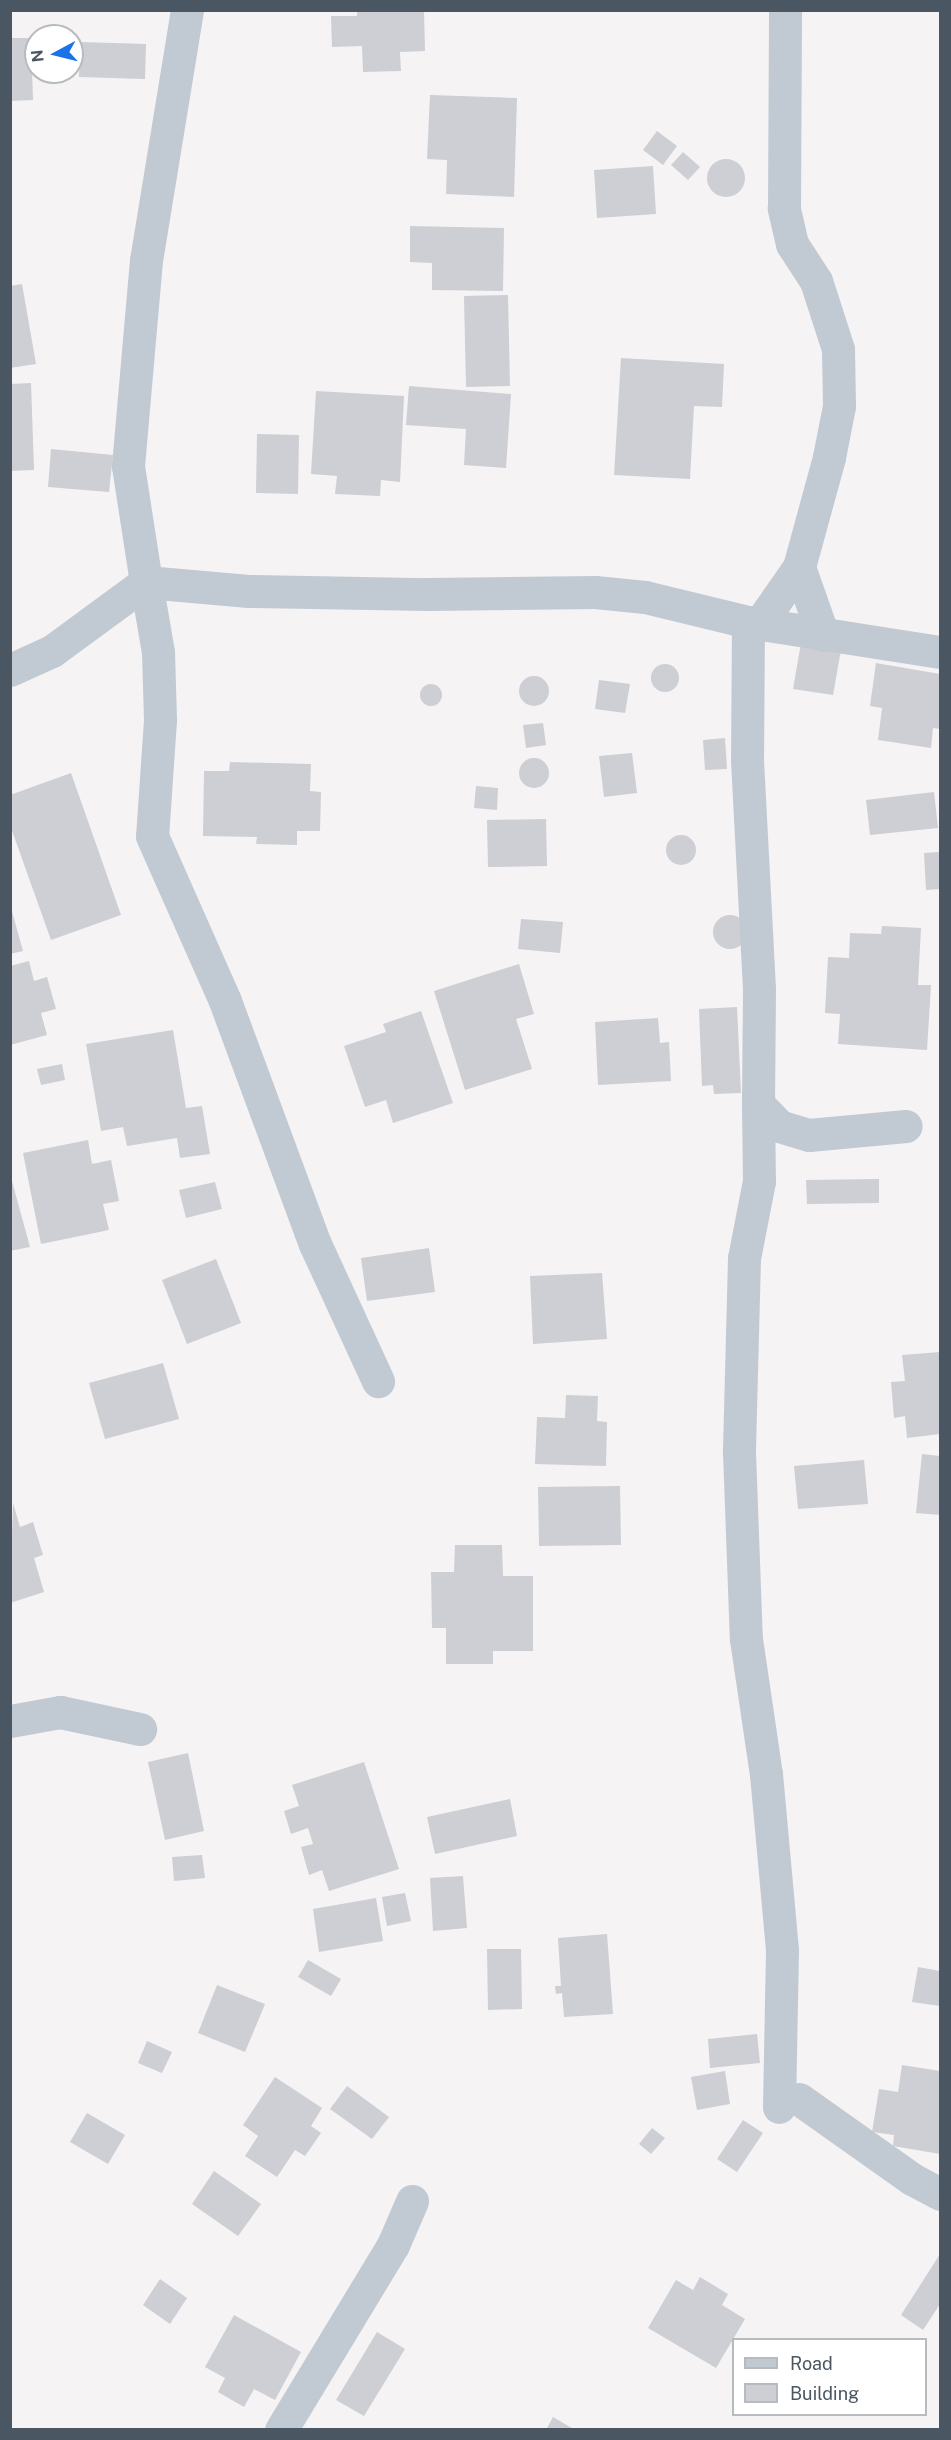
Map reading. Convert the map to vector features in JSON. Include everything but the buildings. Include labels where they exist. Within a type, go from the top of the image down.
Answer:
[{"type":"street","points":[[187,10],[146,260],[128,466],[158,652],[159,720],[152,836],[225,1001],[315,1244],[378,1381]]},
{"type":"street","points":[[784,10],[784,208],[792,244],[816,281],[838,349],[839,406],[829,457],[799,567],[754,623],[747,760],[759,989],[759,1180],[744,1258],[739,1452],[746,1639],[766,1774],[782,1950],[789,2103],[940,2194]]},
{"type":"street","points":[[799,567],[823,635]]},
{"type":"street","points":[[10,670],[52,651],[146,582],[249,591],[428,594],[595,592],[645,597],[754,623],[940,652]]},
{"type":"street","points":[[759,1104],[779,1126],[809,1135],[906,1126]]},
{"type":"street","points":[[10,1721],[60,1712],[140,1729]]},
{"type":"street","points":[[282,2430],[393,2245],[412,2201]]}]
